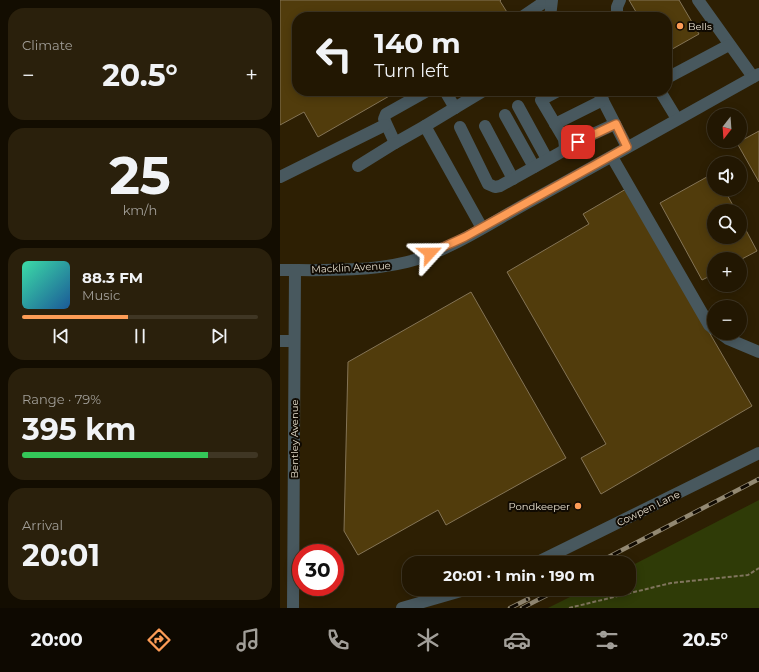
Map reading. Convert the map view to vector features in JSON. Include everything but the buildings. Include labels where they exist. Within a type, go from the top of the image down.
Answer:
[{"type":"street","points":[[529,12],[547,0]]},
{"type":"street","points":[[551,12],[552,0]]},
{"type":"street","points":[[617,12],[617,7],[620,0]]},
{"type":"street","points":[[698,0],[729,45],[756,76]]},
{"type":"street","points":[[672,75],[729,45]]},
{"type":"street","name":"Macklin Avenue","points":[[280,270],[354,269],[395,265],[409,262],[441,249],[482,228],[756,76]]},
{"type":"street","points":[[395,143],[385,124],[384,119],[386,114],[418,96]]},
{"type":"street","points":[[448,96],[455,108]]},
{"type":"street","points":[[358,166],[475,96]]},
{"type":"street","points":[[549,96],[541,100],[564,139],[565,147]]},
{"type":"street","points":[[555,124],[598,96]]},
{"type":"street","points":[[601,96],[627,147]]},
{"type":"street","points":[[663,96],[677,119]]},
{"type":"street","points":[[518,106],[547,159]]},
{"type":"street","points":[[505,115],[534,167]]},
{"type":"street","points":[[280,177],[385,124]]},
{"type":"street","points":[[460,127],[488,184],[495,187],[500,186],[563,151],[565,147],[616,124]]},
{"type":"street","points":[[425,126],[482,228]]},
{"type":"street","points":[[485,126],[513,179]]},
{"type":"street","points":[[612,156],[707,322]]},
{"type":"street","name":"Bentley Avenue","points":[[293,608],[295,270]]},
{"type":"street","points":[[730,340],[759,352]]},
{"type":"street","points":[[280,341],[294,341]]},
{"type":"street","name":"Cowpen Lane","points":[[550,556],[759,453]]},
{"type":"street","points":[[402,608],[444,596]]},
{"type":"path","points":[[569,608],[671,583],[748,575],[759,568]]},
{"type":"green space","points":[[759,500],[759,608],[548,608],[572,596],[636,596],[636,563]]},
{"type":"railway","points":[[610,556],[759,479]]},
{"type":"railway","points":[[522,608],[545,596]]},
{"type":"railway","points":[[510,608],[528,599]]},
{"type":"place","name":"Bells","points":[[680,26]]},
{"type":"place","name":"Pondkeeper","points":[[578,506]]},
{"type":"route","points":[[430,253],[465,237],[627,147],[616,124],[578,142]]}]
